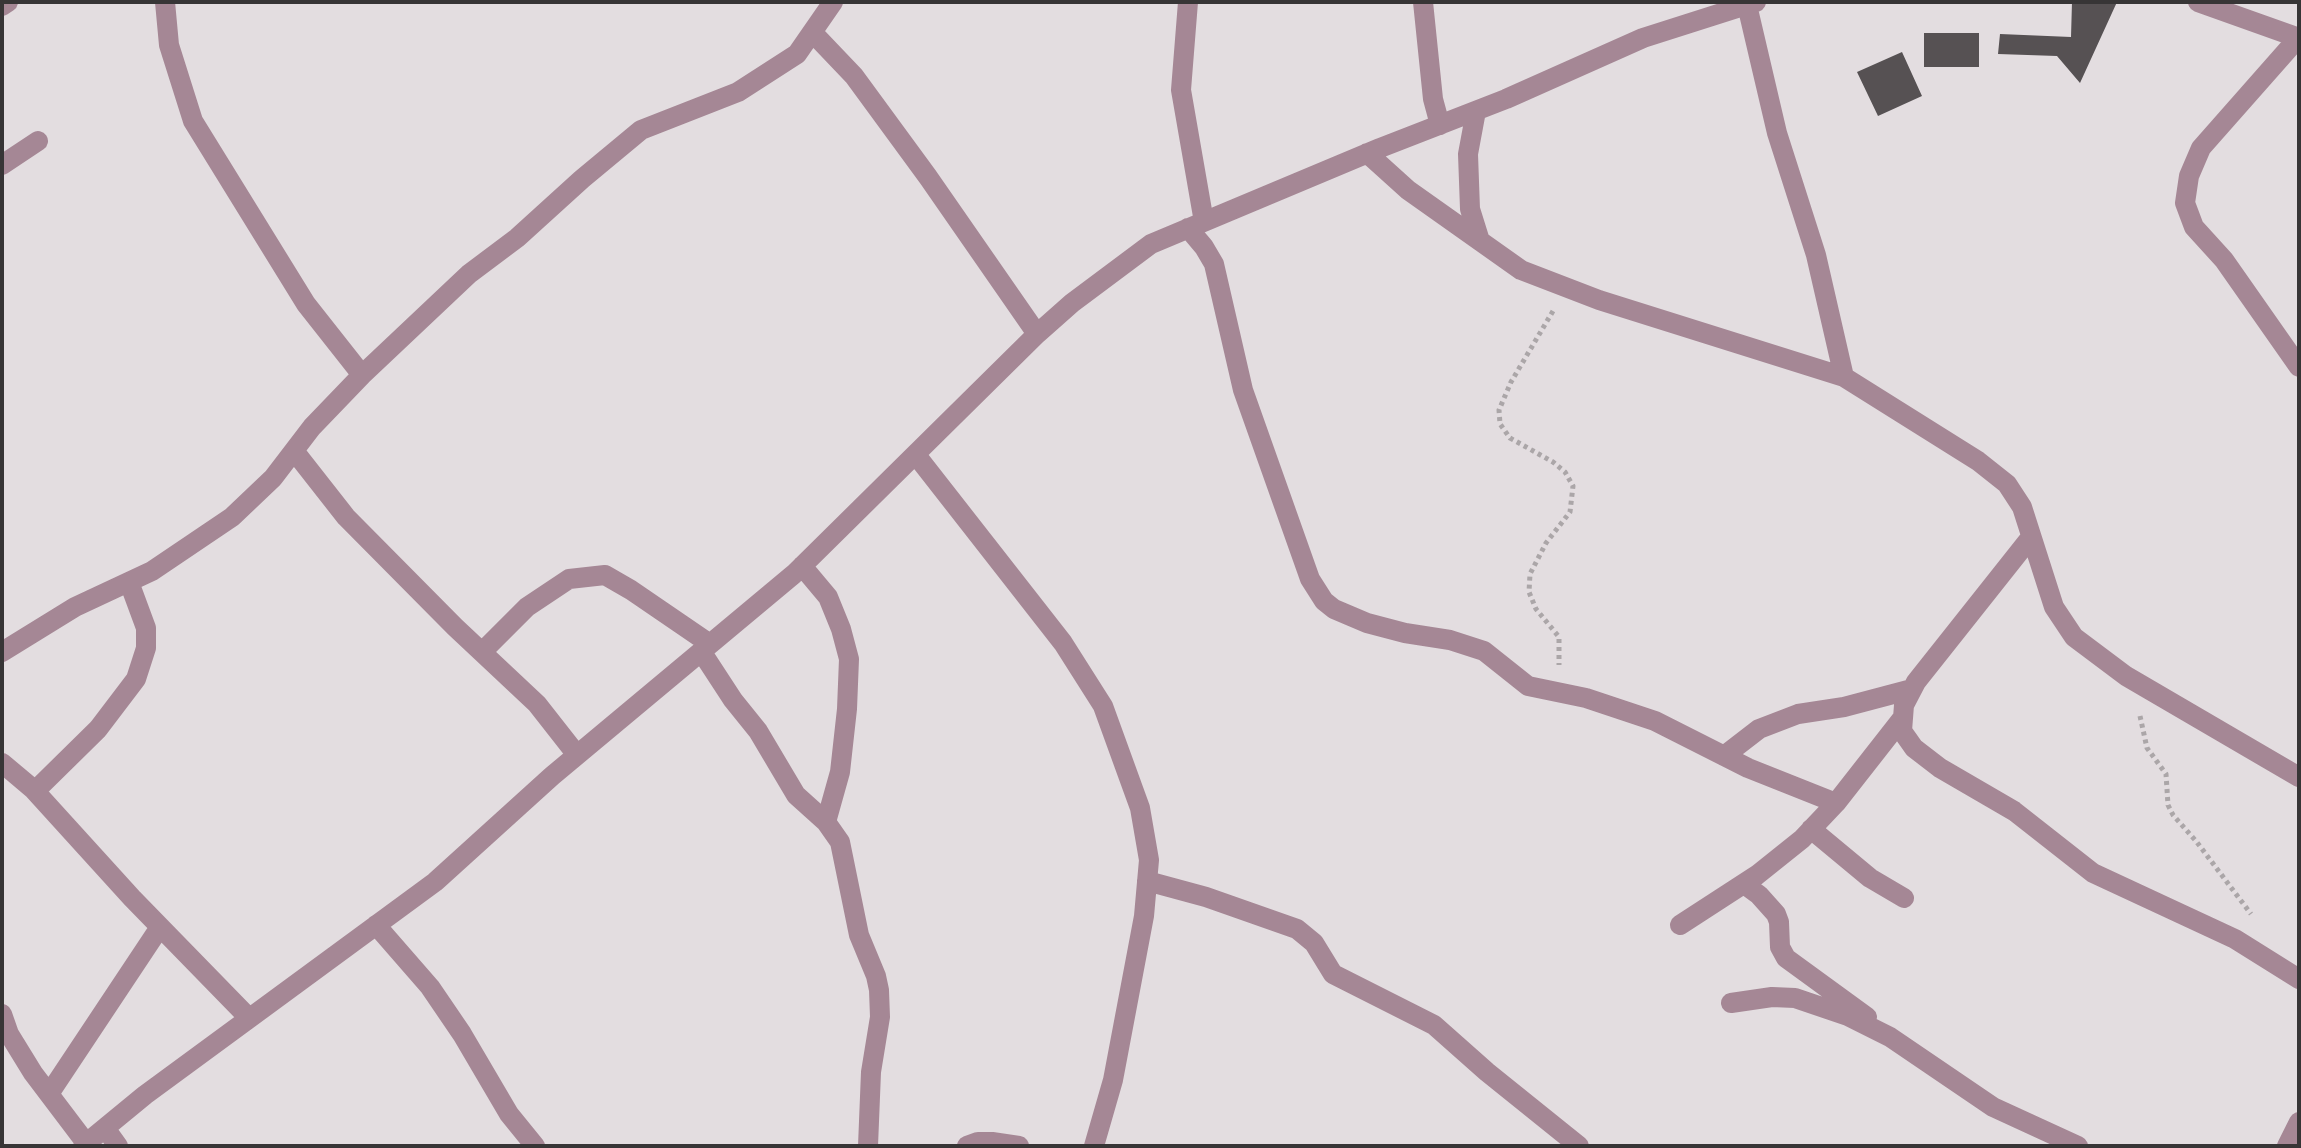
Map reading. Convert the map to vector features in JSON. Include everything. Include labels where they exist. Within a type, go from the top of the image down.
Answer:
[{"type":"street","points":[[2,6],[8,2]]},
{"type":"street","points":[[165,2],[169,45],[193,121],[306,304],[362,375]]},
{"type":"street","points":[[2,652],[75,607],[152,571],[232,517],[273,478],[312,427],[362,375],[469,274],[517,238],[641,130],[738,92],[797,54],[833,2]]},
{"type":"street","points":[[1188,2],[1181,90],[1196,225],[1214,264],[1243,390],[1310,579],[1324,601],[1334,609],[1367,623],[1450,640],[1484,651],[1528,686],[1586,698],[1655,721],[1724,756],[1836,803]]},
{"type":"street","points":[[1423,2],[1433,99],[1440,125]]},
{"type":"street","points":[[2198,2],[2298,38],[2201,148],[2189,176],[2185,203],[2194,227],[2224,260],[2299,367]]},
{"type":"street","points":[[2,1014],[9,1034],[84,1144],[145,1095],[435,882],[577,755],[802,566],[1037,334],[1072,303],[1151,244],[1367,153],[1476,111],[1643,38],[1752,3],[1777,133],[1816,255],[1844,377]]},
{"type":"street","points":[[813,33],[854,76],[1037,334]]},
{"type":"street","points":[[1476,111],[1468,154],[1470,209],[1480,241]]},
{"type":"street","points":[[2,165],[38,141]]},
{"type":"street","points":[[1367,153],[1408,190],[1521,270],[1599,300],[1844,377],[1978,461],[2007,484],[2022,507],[2054,607],[2074,637],[2145,687],[2299,777]]},
{"type":"street","points":[[295,452],[346,517],[537,704],[577,755]]},
{"type":"street","points":[[916,455],[1063,643],[1103,706],[1140,808],[1149,860],[1144,916],[1113,1080],[1094,1146]]},
{"type":"street","points":[[2031,537],[1912,689],[1904,705],[1902,731],[1914,748],[1940,768],[2014,811],[2093,873],[2235,939],[2299,979]]},
{"type":"street","points":[[802,566],[828,597],[849,659],[840,772],[826,822]]},
{"type":"street","points":[[482,652],[527,607],[569,579],[605,575],[631,590],[705,648],[733,700],[758,731],[796,795],[826,822],[840,842],[859,935],[879,990],[880,1017],[871,1072],[868,1146]]},
{"type":"street","points":[[35,791],[98,729],[139,671],[146,648],[146,628],[129,582]]},
{"type":"street","points":[[1724,756],[1759,729],[1798,714],[1844,707],[1912,689]]},
{"type":"street","points":[[1680,925],[1744,884],[1811,829],[1836,803],[1901,720]]},
{"type":"street","points":[[2,763],[35,791],[249,1018]]},
{"type":"street","points":[[1811,829],[1870,878],[1904,898]]},
{"type":"street","points":[[1147,881],[1206,897],[1297,929],[1314,943],[1333,974],[1434,1025],[1579,1146]]},
{"type":"street","points":[[1744,884],[1776,914],[1780,947],[1786,958],[1847,1000],[1883,1034]]},
{"type":"street","points":[[376,925],[430,987],[509,1114],[533,1145]]},
{"type":"street","points":[[49,1094],[160,927]]},
{"type":"street","points":[[1731,1003],[1772,997],[1795,998],[1848,1016],[1883,1034],[1993,1107],[2078,1146]]},
{"type":"street","points":[[2287,1146],[2299,1122]]},
{"type":"street","points":[[105,1128],[118,1146]]},
{"type":"street","points":[[967,1146],[978,1142],[1019,1146]]},
{"type":"path","points":[[1560,694],[1559,637],[1536,609],[1529,592],[1530,574],[1546,543],[1570,512],[1573,486],[1565,472],[1553,462],[1510,438],[1500,424],[1499,410],[1511,382],[1565,287]]},
{"type":"path","points":[[2145,687],[2140,718],[2147,748],[2166,774],[2168,805],[2255,918]]},
{"type":"building","points":[[2072,2],[2117,2],[2080,83],[2057,56],[1998,54],[2000,34],[2071,37]]},
{"type":"building","points":[[1924,33],[1979,33],[1979,67],[1924,67]]},
{"type":"building","points":[[1902,52],[1922,96],[1878,116],[1857,72]]}]
